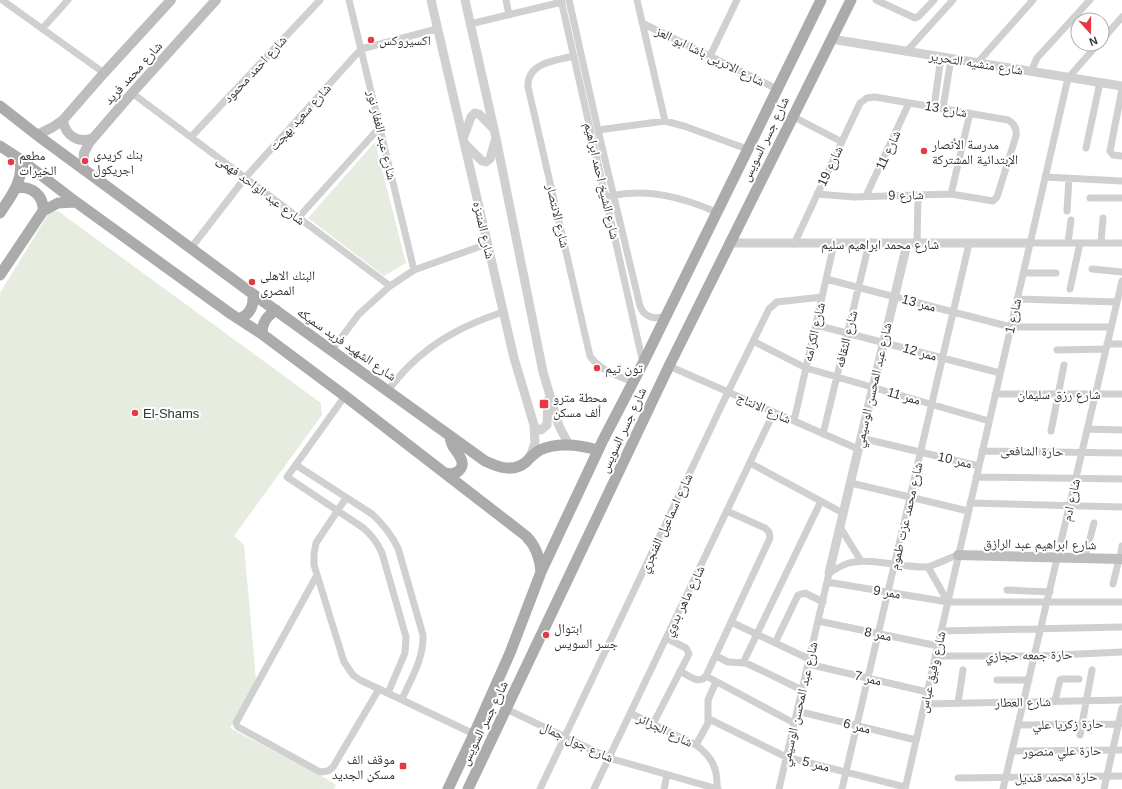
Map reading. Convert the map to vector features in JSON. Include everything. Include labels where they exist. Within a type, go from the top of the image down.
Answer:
[{"type":"main road","name":"شارع محمد فريد","points":[[37,135],[63,120],[171,0]]},
{"type":"main road","name":"شارع محمد فريد","points":[[83,169],[84,153],[86,147],[93,138],[216,0]]},
{"type":"main road","name":"شارع جسر السويس","points":[[448,789],[510,653],[541,572],[598,450],[643,363],[821,0]]},
{"type":"main road","name":"شارع جسر السويس","points":[[468,789],[669,366],[851,0]]},
{"type":"main road","name":"شارع الشهيد فريد سميكه","points":[[0,106],[37,135],[253,294],[485,461],[503,468],[517,467],[541,450],[560,446],[569,445],[589,447],[598,450]]},
{"type":"main road","points":[[63,120],[66,131],[72,136],[82,140],[93,138]]},
{"type":"main road","points":[[0,146],[239,319],[262,334],[446,473],[526,536],[533,544],[538,554],[541,572]]},
{"type":"main road","points":[[0,213],[16,188],[21,174],[20,159]]},
{"type":"main road","points":[[16,188],[29,188],[36,192],[42,203],[43,211]]},
{"type":"main road","points":[[0,275],[43,211],[58,203],[76,202]]},
{"type":"main road","points":[[239,319],[246,316],[251,310],[254,302],[253,294]]},
{"type":"main road","points":[[262,334],[264,320],[269,314],[276,310]]},
{"type":"main road","points":[[446,473],[456,473],[461,469],[462,464],[461,458],[453,448],[450,436]]},
{"type":"main road","name":"شارع ابراهيم عبد الرازق","points":[[958,555],[1120,559]]},
{"type":"street","points":[[2,0],[104,73]]},
{"type":"street","points":[[42,29],[68,0]]},
{"type":"street","name":"شارع احمد محمود","points":[[191,137],[320,0]]},
{"type":"street","name":"شارع عبد الغفار نور","points":[[349,0],[414,270]]},
{"type":"street","name":"شارع المنتزه","points":[[431,0],[514,358],[534,428],[535,443],[530,458]]},
{"type":"street","points":[[465,0],[495,133],[543,372],[559,426],[569,445]]},
{"type":"street","points":[[506,0],[509,15]]},
{"type":"street","points":[[637,0],[665,121]]},
{"type":"street","points":[[710,56],[737,0]]},
{"type":"street","points":[[876,0],[912,18],[919,16],[934,0]]},
{"type":"street","points":[[906,52],[953,0]]},
{"type":"street","points":[[978,62],[1033,0]]},
{"type":"street","points":[[1033,72],[1033,67],[1037,58],[1090,0]]},
{"type":"street","points":[[470,24],[564,1]]},
{"type":"street","name":"شارع الشيخ احمد ابراهيم","points":[[564,1],[574,56],[643,363]]},
{"type":"street","name":"شارع الشيخ احمد ابراهيم","points":[[564,1],[598,130],[641,310]]},
{"type":"street","points":[[1110,31],[1122,18]]},
{"type":"street","name":"شارع الاتربى باشا ابو العز","points":[[642,24],[777,89]]},
{"type":"street","points":[[361,49],[437,29]]},
{"type":"street","name":"شارع منشيه التحرير","points":[[831,39],[1122,86]]},
{"type":"street","name":"شارع سعيد بهجت","points":[[191,248],[245,178],[361,49]]},
{"type":"street","points":[[1068,78],[1091,52]]},
{"type":"street","name":"شارع الانتصار","points":[[574,56],[534,68],[528,80],[528,87],[590,356],[600,367],[632,382]]},
{"type":"street","points":[[934,107],[941,57]]},
{"type":"street","points":[[942,108],[951,59]]},
{"type":"street","name":"شارع 1","points":[[958,555],[1068,78]]},
{"type":"street","points":[[1086,148],[1100,82]]},
{"type":"street","points":[[1122,89],[1110,151],[1113,155],[1122,156]]},
{"type":"street","name":"شارع عبد الواحد فهمى","points":[[132,93],[390,286]]},
{"type":"street","name":"شارع 13","points":[[875,97],[1008,120],[1014,125],[1016,136],[995,200]]},
{"type":"street","name":"شارع 19","points":[[794,244],[860,103],[867,98],[875,97]]},
{"type":"street","name":"شارع 11","points":[[866,196],[909,103]]},
{"type":"street","points":[[475,113],[479,114],[495,133],[490,159],[486,162],[482,161],[463,140],[470,117],[475,113]]},
{"type":"street","points":[[951,194],[970,113]]},
{"type":"street","points":[[792,116],[842,142]]},
{"type":"street","points":[[598,130],[665,121],[684,126],[747,149]]},
{"type":"street","points":[[298,218],[380,127]]},
{"type":"street","points":[[1045,177],[1122,181]]},
{"type":"street","points":[[1066,211],[1069,178]]},
{"type":"street","points":[[605,197],[640,193],[667,196],[693,202],[716,212]]},
{"type":"street","name":"شارع 9","points":[[817,194],[842,197],[951,194],[992,201],[995,200]]},
{"type":"street","points":[[917,244],[918,195]]},
{"type":"street","points":[[1090,198],[1122,198]]},
{"type":"street","points":[[1101,243],[1103,218]]},
{"type":"street","points":[[1068,243],[1071,220]]},
{"type":"street","name":"شارع محمد ابراهيم سليم","points":[[729,243],[1030,244]]},
{"type":"street","points":[[1070,289],[1080,243]]},
{"type":"street","points":[[1030,244],[1122,243]]},
{"type":"street","points":[[332,350],[359,314],[390,286],[414,270],[487,244]]},
{"type":"street","name":"شارع الكرامه","points":[[794,421],[834,244]]},
{"type":"street","name":"شارع الثقافه","points":[[823,434],[869,244]]},
{"type":"street","name":"شارع عبد المحسن الوسيمي","points":[[779,789],[907,244]]},
{"type":"street","name":"شارع محمد عزت طموم","points":[[842,789],[969,244]]},
{"type":"street","points":[[1092,269],[1122,272]]},
{"type":"street","points":[[1023,273],[1056,273]]},
{"type":"street","name":"ممر 13","points":[[826,279],[1011,327],[1111,327]]},
{"type":"street","name":"شارع ادم","points":[[1003,789],[1111,327],[1121,291],[1122,281]]},
{"type":"street","name":"شارع اسماعيل الفنجري","points":[[540,789],[728,392],[769,309],[777,302],[822,297]]},
{"type":"street","points":[[1017,299],[1117,302]]},
{"type":"street","points":[[632,317],[638,316],[641,310],[647,316],[654,318],[665,316]]},
{"type":"street","points":[[388,390],[408,367],[428,349],[464,327],[503,312]]},
{"type":"street","points":[[1114,315],[1122,315]]},
{"type":"street","name":"ممر 12","points":[[816,325],[1000,373]]},
{"type":"street","name":"ممر 11","points":[[754,341],[806,368],[989,420]]},
{"type":"street","points":[[1057,350],[1107,347],[1122,344]]},
{"type":"street","points":[[1051,431],[1064,365]]},
{"type":"street","name":"شارع الانتاج","points":[[669,366],[858,449]]},
{"type":"street","points":[[534,428],[541,430],[547,425],[548,392]]},
{"type":"street","name":"شارع رزق سليمان","points":[[996,394],[1122,394]]},
{"type":"street","points":[[345,396],[287,477],[338,510],[371,534],[382,553],[406,637],[405,653],[388,693]]},
{"type":"street","name":"شارع ماهر بدوي","points":[[594,789],[774,412]]},
{"type":"street","points":[[1087,429],[1122,430]]},
{"type":"street","name":"ممر 10","points":[[861,438],[979,466]]},
{"type":"street","name":"حارة الشافعى","points":[[982,450],[1122,453]]},
{"type":"street","points":[[750,463],[843,513]]},
{"type":"street","points":[[296,466],[372,514],[382,523],[398,548],[423,635],[421,654],[402,700]]},
{"type":"street","points":[[976,477],[1122,479]]},
{"type":"street","points":[[850,482],[968,511]]},
{"type":"street","points":[[346,498],[316,543],[314,554],[314,565],[344,662],[353,675],[474,734]]},
{"type":"street","points":[[743,663],[820,501]]},
{"type":"street","points":[[970,503],[1122,508]]},
{"type":"street","points":[[680,671],[698,681],[703,680],[706,676],[770,538],[770,535],[765,528],[727,511]]},
{"type":"street","points":[[1085,558],[1094,523]]},
{"type":"street","points":[[840,527],[861,561]]},
{"type":"street","points":[[1113,584],[1122,546]]},
{"type":"street","points":[[829,573],[839,566],[850,562],[861,561],[928,567],[958,555]]},
{"type":"street","name":"شارع وفيق عباس","points":[[905,788],[958,555]]},
{"type":"street","points":[[928,567],[948,602]]},
{"type":"street","points":[[317,575],[238,719],[236,723],[238,727],[320,772],[328,771],[334,767],[379,689]]},
{"type":"street","name":"ممر 9","points":[[827,582],[948,602],[1122,602]]},
{"type":"street","points":[[1007,590],[1050,592]]},
{"type":"street","points":[[775,643],[798,595],[805,593],[823,602]]},
{"type":"street","name":"ممر 7","points":[[731,622],[809,661],[868,678],[927,692]]},
{"type":"street","name":"ممر 8","points":[[818,622],[938,646]]},
{"type":"street","points":[[941,632],[1122,627]]},
{"type":"street","points":[[653,724],[689,654],[686,648],[666,638]]},
{"type":"street","name":"حارة جمعه حجازي","points":[[935,656],[1035,656],[1122,652]]},
{"type":"street","points":[[716,656],[728,662],[743,663],[802,690]]},
{"type":"street","points":[[958,703],[963,670]]},
{"type":"street","points":[[1080,735],[1092,670]]},
{"type":"street","points":[[706,676],[794,722]]},
{"type":"street","points":[[1055,701],[1060,679],[1079,679]]},
{"type":"street","points":[[996,680],[1029,680]]},
{"type":"street","points":[[696,745],[708,723],[708,700],[716,682]]},
{"type":"street","name":"شارع العطار","points":[[924,704],[1122,700]]},
{"type":"street","points":[[1104,789],[1122,708]]},
{"type":"street","name":"شارع جول جمال","points":[[506,709],[609,758],[717,789]]},
{"type":"street","name":"ممر 6","points":[[797,711],[916,740]]},
{"type":"street","name":"شارع الجزائر","points":[[630,713],[696,745],[709,756],[717,776],[717,789]]},
{"type":"street","name":"ممر 5","points":[[709,719],[786,757],[905,788]]},
{"type":"street","name":"حارة زكريا علي","points":[[1018,725],[1119,724]]},
{"type":"street","name":"حارة علي منصور","points":[[1012,751],[1122,750]]},
{"type":"street","points":[[664,789],[667,775]]},
{"type":"street","name":"حارة محمد قنديل","points":[[958,778],[1122,776]]},
{"type":"shaded area","points":[[375,142],[406,263],[384,276],[308,218]]},
{"type":"shaded area","points":[[58,211],[321,403],[322,415],[234,536],[244,545],[256,680],[230,728],[327,779],[336,785],[334,789],[0,789],[0,293],[49,213]]},
{"type":"place","name":"اكسيروكس","points":[[371,40]]},
{"type":"place","name":"مدرسة الأنصار الإبتدائية المشتركة","points":[[924,151]]},
{"type":"place","name":"بنك كريدى اجريكول","points":[[85,161]]},
{"type":"place","name":"مطعم الخيرات","points":[[11,162]]},
{"type":"place","name":"البنك الاهلى المصرى","points":[[252,282]]},
{"type":"place","name":"تون تيم","points":[[597,368]]},
{"type":"place","name":"محطة مترو ألف مسكن","points":[[544,404]]},
{"type":"place","name":"El-Shams","points":[[135,413]]},
{"type":"place","name":"ابتوال جسر السويس","points":[[546,635]]},
{"type":"place","name":"موقف الف مسكن الجديد","points":[[403,766]]}]
